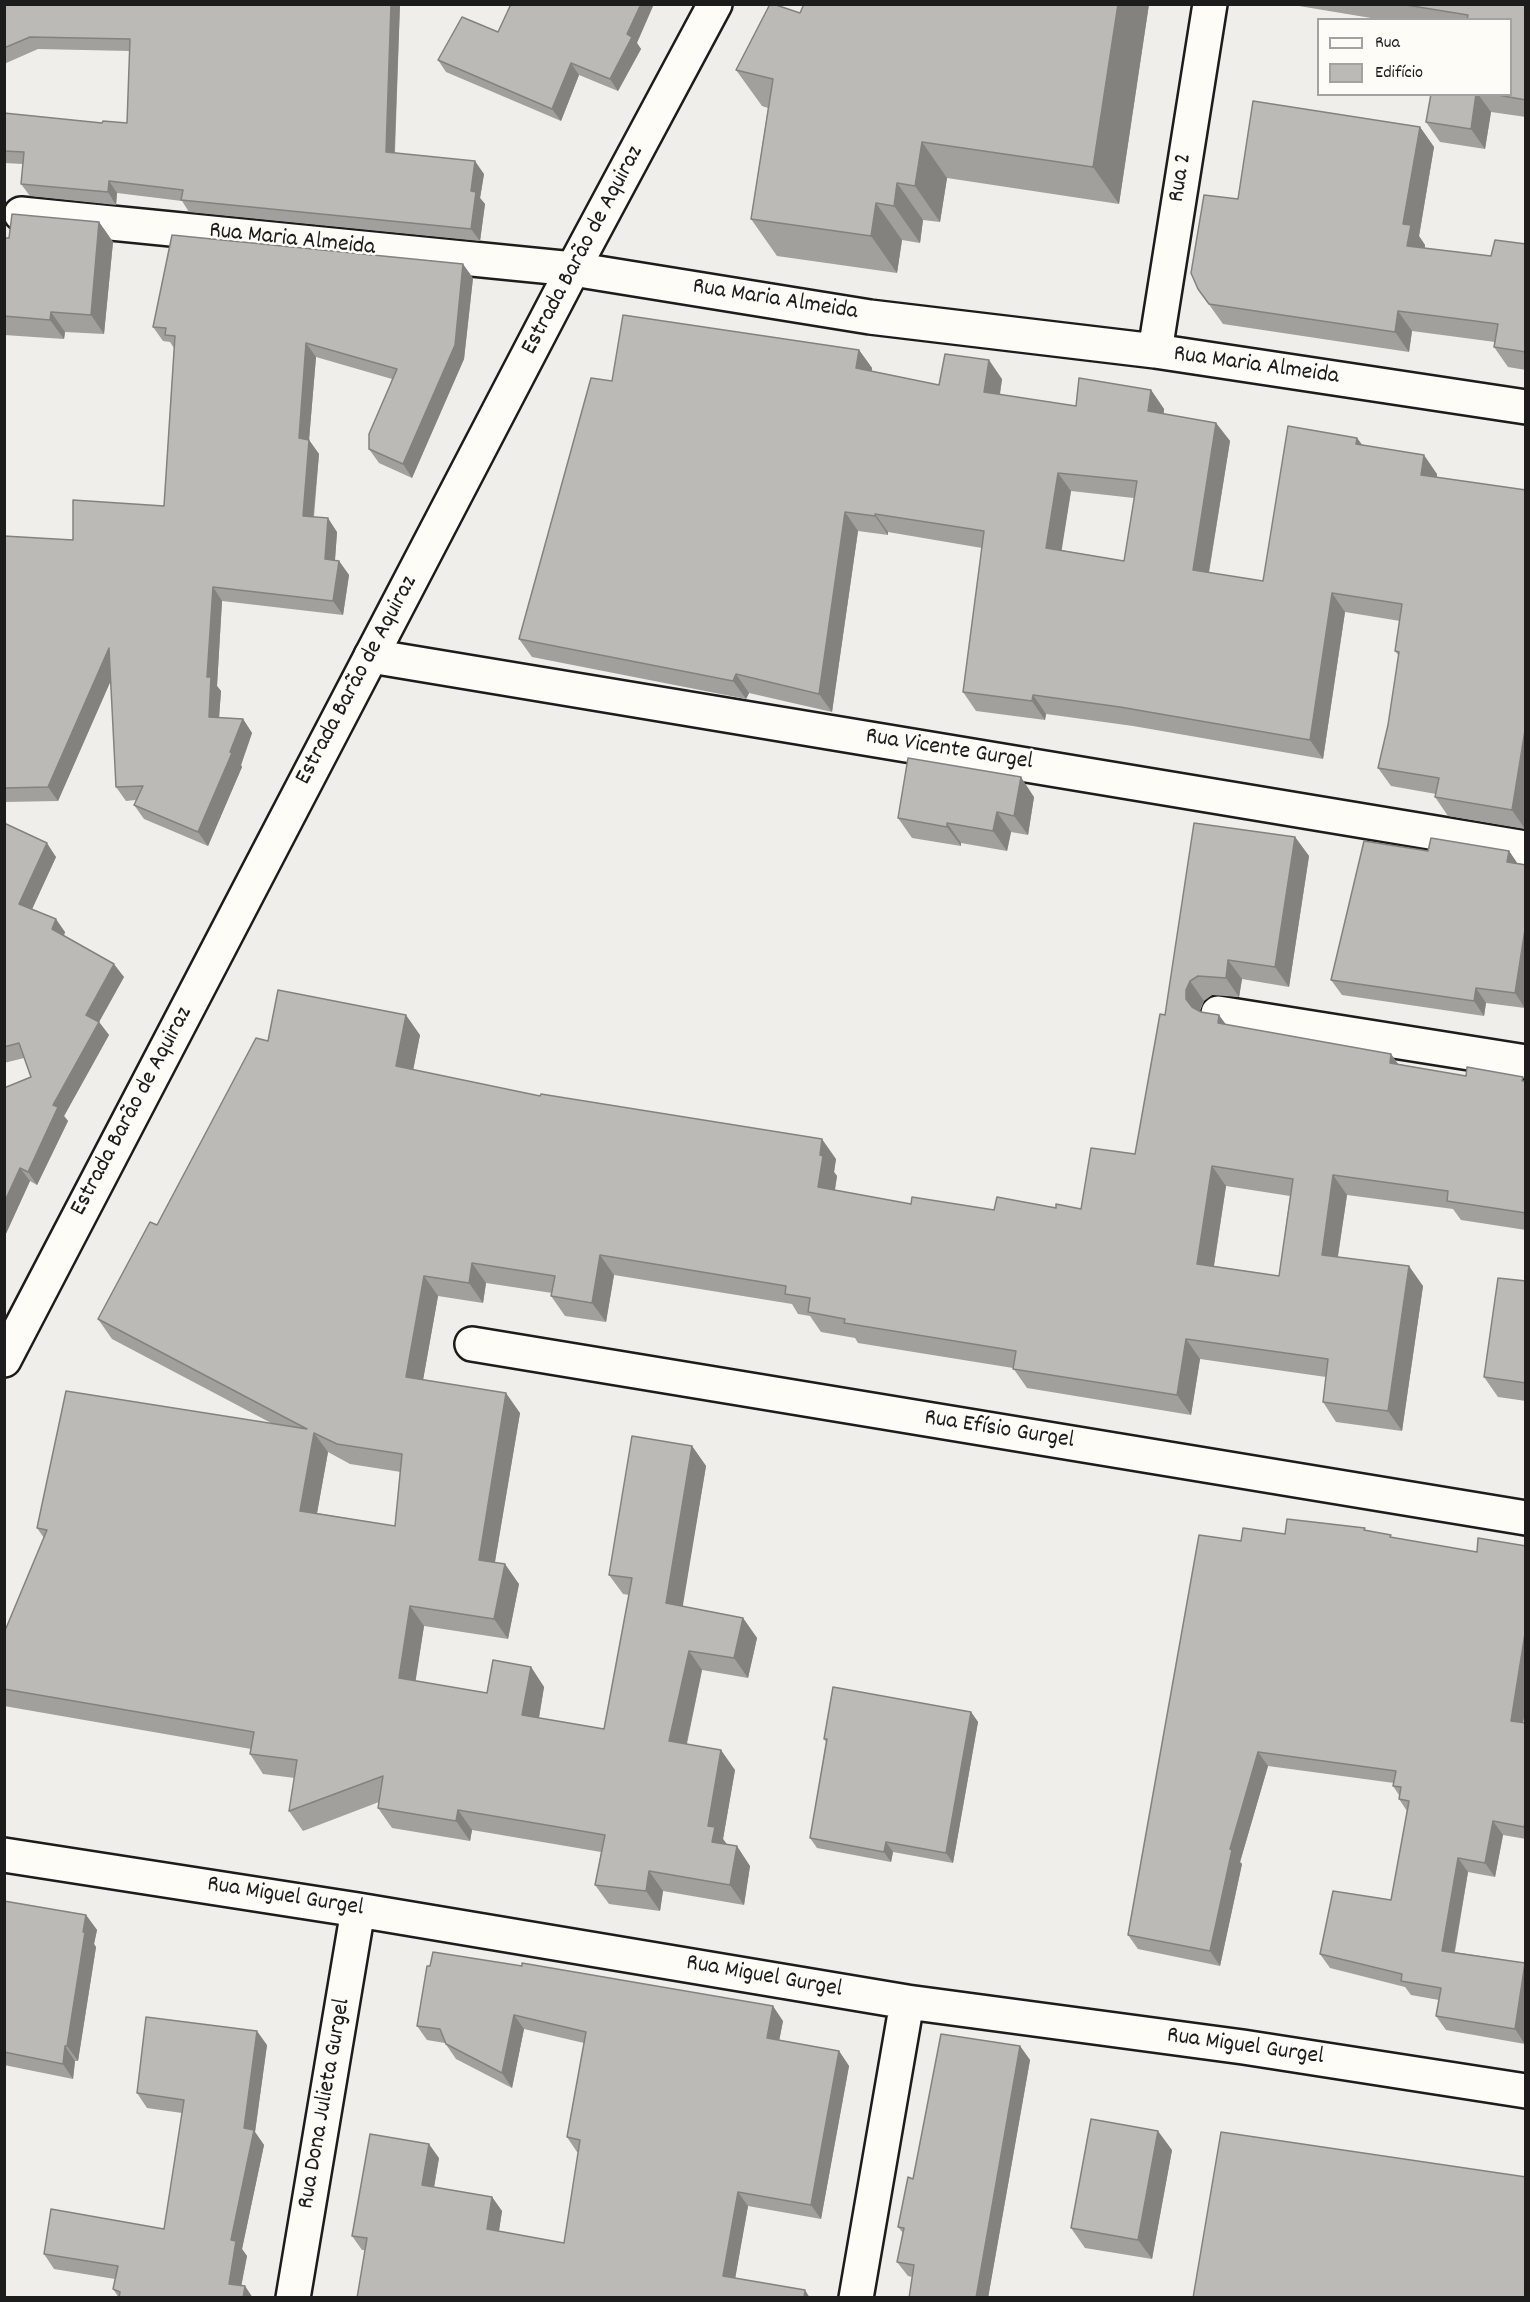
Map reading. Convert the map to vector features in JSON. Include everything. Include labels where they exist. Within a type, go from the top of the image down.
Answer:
[{"type":"street","name":"Estrada Barão de Aquiraz","points":[[4,1359],[573,269],[715,4]]},
{"type":"street","name":"Rua 2","points":[[1155,351],[1210,4]]},
{"type":"street","name":"Rua Maria Almeida","points":[[21,214],[573,269],[870,316],[1155,351],[1526,407]]},
{"type":"street","name":"Rua Vicente Gurgel","points":[[371,656],[1526,848]]},
{"type":"street","points":[[1218,1013],[1526,1062]]},
{"type":"street","name":"Rua Efísio Gurgel","points":[[472,1344],[1526,1518]]},
{"type":"street","name":"Rua Miguel Gurgel","points":[[4,1855],[358,1910],[907,2002],[1243,2047],[1526,2091]]},
{"type":"street","name":"Rua Dona Julieta Gurgel","points":[[293,2298],[358,1910]]},
{"type":"street","points":[[856,2298],[907,2002]]},
{"type":"building","points":[[4,4],[391,4],[386,152],[475,161],[471,191],[476,192],[471,229],[181,200],[183,190],[109,181],[108,192],[21,184],[24,152],[4,151],[4,113],[102,123],[103,121],[127,123],[130,39],[30,37],[4,48]]},
{"type":"building","points":[[511,4],[641,4],[627,34],[632,37],[610,79],[571,63],[552,109],[438,60],[462,17],[498,32]]},
{"type":"building","points":[[770,4],[800,13],[804,4],[1118,4],[1093,167],[922,142],[915,186],[897,183],[894,206],[876,203],[871,236],[751,219],[773,79],[736,70]]},
{"type":"building","points":[[1400,4],[1526,4],[1526,100],[1503,96],[1512,96],[1512,18],[1467,18],[1468,15]]},
{"type":"building","points":[[1431,96],[1476,96],[1471,129],[1426,122]]},
{"type":"building","points":[[1253,101],[1420,127],[1403,224],[1411,225],[1407,246],[1491,256],[1495,240],[1526,244],[1526,352],[1494,347],[1498,324],[1398,311],[1395,332],[1209,304],[1198,289],[1191,273],[1204,195],[1238,199]]},
{"type":"building","points":[[12,214],[99,222],[91,315],[51,312],[50,320],[4,316],[4,238],[9,238]]},
{"type":"building","points":[[172,235],[463,264],[455,345],[403,464],[369,449],[369,434],[397,369],[306,343],[299,438],[309,440],[303,516],[328,518],[325,559],[339,561],[333,601],[213,587],[207,677],[211,677],[209,717],[243,719],[230,752],[232,753],[198,832],[134,805],[143,786],[116,787],[109,648],[48,787],[4,788],[4,536],[73,540],[73,500],[164,506],[175,336],[165,335],[166,328],[153,327]]},
{"type":"building","points":[[623,315],[859,350],[856,368],[939,385],[945,354],[989,360],[984,392],[1076,406],[1079,378],[1151,390],[1148,411],[1216,423],[1193,570],[1263,581],[1288,426],[1357,438],[1356,444],[1424,455],[1421,475],[1526,490],[1526,724],[1512,810],[1435,797],[1439,778],[1378,768],[1388,725],[1399,652],[1395,651],[1402,604],[1332,593],[1310,740],[1120,707],[1033,695],[1032,701],[963,692],[984,531],[875,514],[875,516],[845,512],[819,694],[736,674],[733,681],[519,639],[591,378],[612,381]],"holes":[[[1058,473],[1137,481],[1124,561],[1046,548]]]},
{"type":"building","points":[[908,758],[1021,777],[1014,816],[997,812],[993,831],[947,823],[947,827],[898,818]]},
{"type":"building","points":[[4,823],[47,843],[19,904],[56,919],[52,929],[114,964],[86,1015],[99,1022],[53,1105],[58,1107],[28,1172],[20,1168],[4,1203],[4,1088],[31,1077],[19,1043],[4,1047]]},
{"type":"building","points":[[1194,823],[1295,837],[1275,967],[1228,960],[1226,978],[1198,976],[1190,981],[1186,990],[1186,999],[1192,1007],[1201,1012],[1219,1015],[1218,1023],[1391,1054],[1390,1063],[1466,1076],[1467,1067],[1523,1077],[1522,1081],[1526,1081],[1526,1213],[1447,1201],[1448,1191],[1333,1175],[1322,1255],[1409,1266],[1388,1411],[1323,1402],[1328,1359],[1186,1339],[1177,1395],[1013,1369],[1016,1351],[844,1323],[845,1319],[808,1312],[810,1298],[785,1294],[786,1286],[600,1255],[592,1303],[551,1296],[555,1276],[472,1263],[469,1283],[424,1276],[406,1377],[506,1393],[479,1560],[505,1564],[494,1619],[410,1606],[399,1678],[487,1693],[493,1660],[531,1667],[522,1715],[604,1729],[632,1578],[609,1575],[632,1436],[692,1446],[666,1603],[743,1618],[734,1658],[689,1651],[669,1741],[721,1750],[708,1826],[715,1827],[712,1842],[737,1846],[730,1885],[649,1871],[646,1891],[595,1885],[605,1835],[458,1810],[456,1821],[378,1808],[383,1776],[289,1811],[297,1760],[250,1754],[254,1732],[4,1689],[4,1633],[47,1530],[37,1528],[66,1391],[307,1429],[98,1319],[150,1222],[157,1225],[256,1038],[268,1041],[278,990],[406,1015],[396,1066],[540,1096],[541,1094],[822,1139],[820,1155],[823,1156],[818,1187],[911,1204],[912,1197],[994,1210],[997,1197],[1056,1208],[1056,1204],[1081,1209],[1091,1148],[1135,1154],[1160,1014],[1165,1015]],"holes":[[[1212,1166],[1293,1179],[1279,1276],[1197,1264]],[[314,1433],[337,1444],[402,1454],[395,1526],[300,1511]]]},
{"type":"building","points":[[1431,838],[1509,851],[1507,862],[1526,865],[1526,923],[1515,993],[1476,988],[1474,1001],[1331,980],[1364,841],[1428,851]]},
{"type":"building","points":[[1498,1278],[1526,1281],[1526,1383],[1484,1377]]},
{"type":"building","points":[[1287,1519],[1365,1528],[1364,1530],[1391,1535],[1390,1537],[1477,1552],[1478,1538],[1526,1546],[1526,1627],[1511,1721],[1526,1723],[1526,1819],[1524,1827],[1493,1821],[1485,1863],[1458,1858],[1442,1951],[1525,1963],[1515,2029],[1436,2016],[1441,1988],[1401,1981],[1402,1974],[1320,1954],[1333,1891],[1391,1900],[1409,1801],[1399,1799],[1401,1787],[1393,1786],[1396,1771],[1258,1752],[1230,1849],[1232,1850],[1210,1951],[1128,1935],[1199,1535],[1241,1541],[1243,1528],[1285,1534]]},
{"type":"building","points":[[833,1687],[971,1712],[946,1853],[886,1842],[884,1852],[810,1838],[827,1739],[824,1739]]},
{"type":"building","points":[[4,1901],[86,1915],[63,2064],[4,2052]]},
{"type":"building","points":[[433,1952],[522,1966],[522,1963],[773,2006],[767,2038],[839,2051],[811,2205],[738,2192],[723,2276],[805,2290],[804,2298],[357,2298],[367,2238],[352,2236],[370,2134],[429,2144],[422,2185],[492,2197],[487,2229],[564,2243],[580,2140],[567,2137],[586,2032],[514,2015],[502,2073],[446,2044],[440,2029],[417,2026],[427,1966],[430,1966]]},
{"type":"building","points":[[146,2017],[257,2031],[244,2128],[254,2130],[231,2240],[236,2241],[229,2284],[245,2286],[243,2298],[119,2298],[120,2292],[113,2289],[118,2266],[44,2254],[51,2209],[164,2229],[184,2100],[137,2093]]},
{"type":"building","points":[[941,2034],[1020,2046],[976,2298],[909,2298],[914,2265],[897,2262],[904,2228],[898,2227],[908,2177],[913,2179]]},
{"type":"building","points":[[1091,2119],[1158,2131],[1138,2240],[1071,2228]]},
{"type":"building","points":[[1221,2132],[1526,2177],[1526,2298],[1193,2298]]}]
